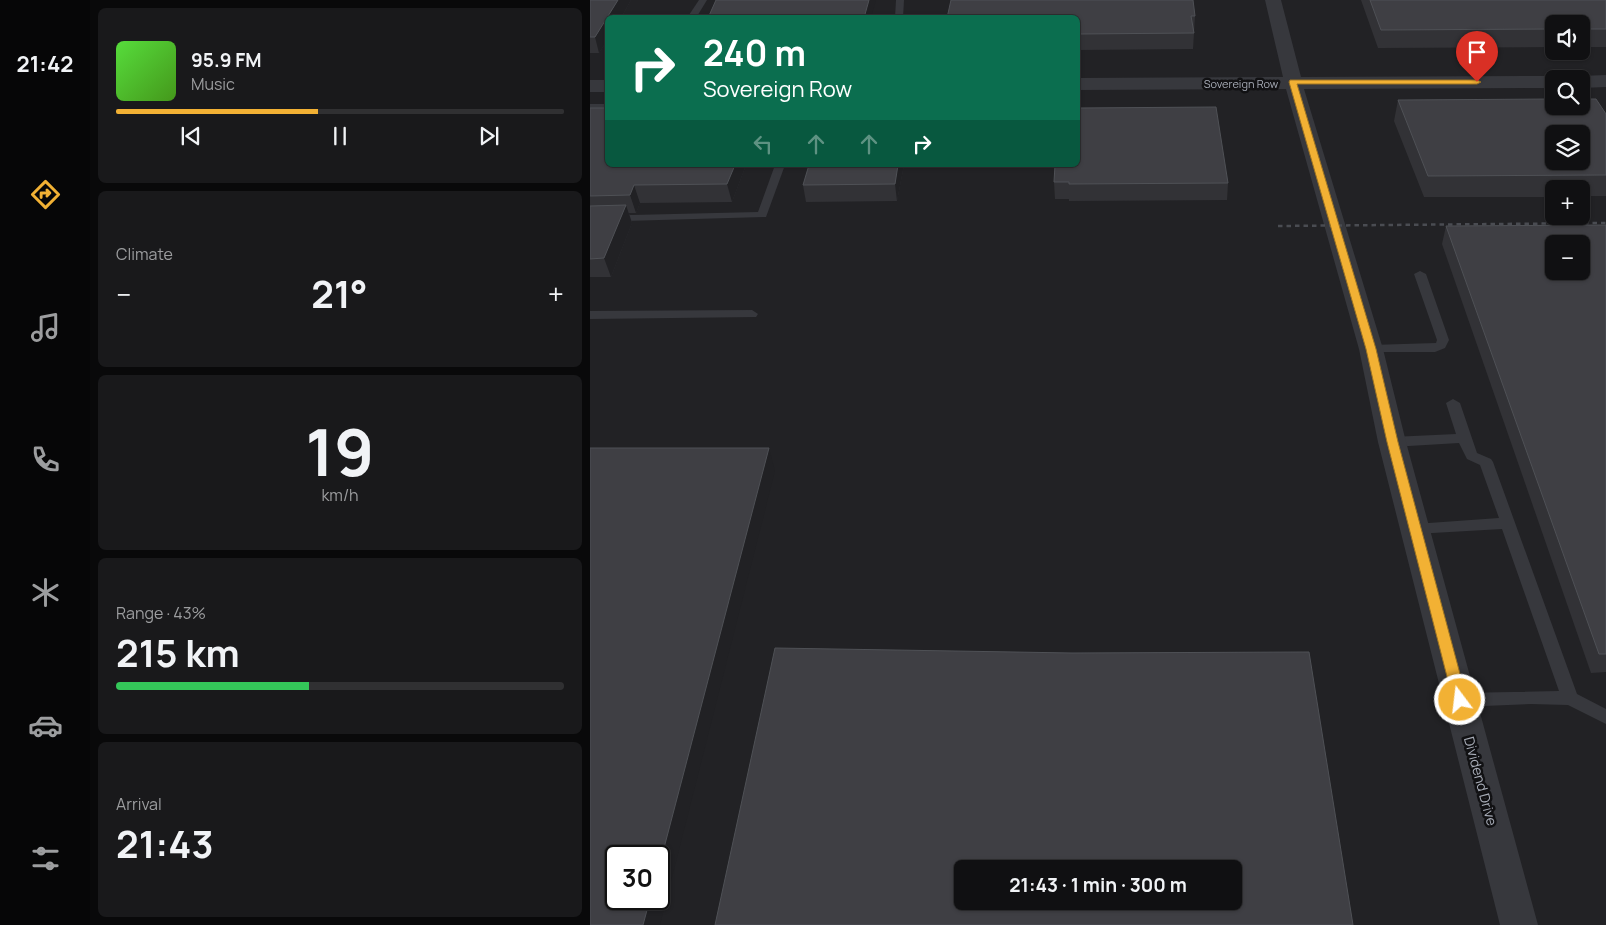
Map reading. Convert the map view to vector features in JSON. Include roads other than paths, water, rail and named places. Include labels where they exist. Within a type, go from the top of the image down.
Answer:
[{"type":"street","name":"Dividend Drive","points":[[1272,0],[1292,82],[1371,349],[1392,442],[1519,925]]},
{"type":"street","name":"Sovereign Row","points":[[1080,84],[1545,82]]},
{"type":"street","points":[[1590,82],[1606,82]]},
{"type":"lane","points":[[693,15],[703,0]]},
{"type":"lane","points":[[899,15],[900,0]]},
{"type":"lane","points":[[590,107],[605,107]]},
{"type":"lane","points":[[590,219],[762,216],[779,167]]},
{"type":"lane","points":[[1371,349],[1435,348],[1441,345],[1443,340],[1420,274]]},
{"type":"lane","points":[[590,315],[752,314]]},
{"type":"lane","points":[[1453,403],[1472,456],[1486,462],[1570,698]]},
{"type":"lane","points":[[1392,442],[1464,438]]},
{"type":"lane","points":[[1415,529],[1508,523]]},
{"type":"lane","points":[[1460,700],[1531,697],[1570,698],[1606,717]]},
{"type":"railway","points":[[1278,226],[1606,223]]}]
